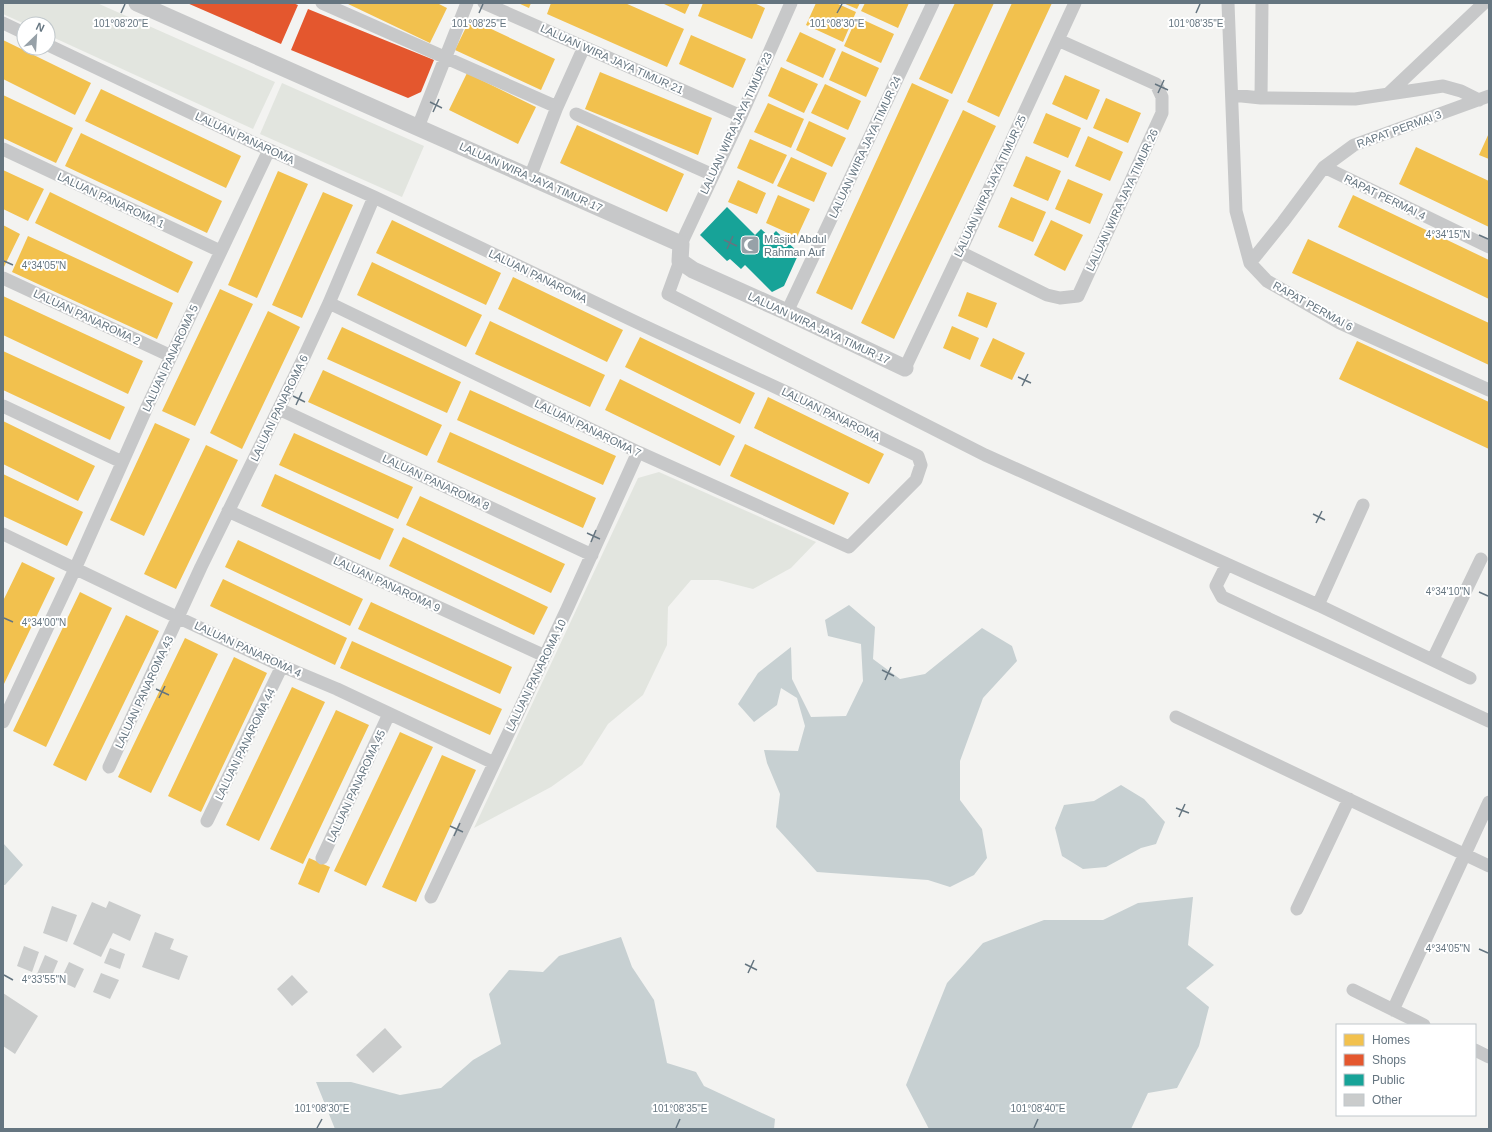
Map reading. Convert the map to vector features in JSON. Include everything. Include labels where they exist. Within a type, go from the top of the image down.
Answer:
[{"type":"street","name":"LALUAN WIRA JAYA TIMUR 17","points":[[137,3],[681,244]]},
{"type":"street","points":[[322,3],[557,107]]},
{"type":"street","points":[[418,127],[467,3]]},
{"type":"street","name":"LALUAN WIRA JAYA TIMUR 21","points":[[484,3],[741,116]]},
{"type":"street","name":"LALUAN WIRA JAYA TIMUR 24","points":[[787,312],[933,3]]},
{"type":"street","name":"LALUAN WIRA JAYA TIMUR 25","points":[[904,368],[960,252],[1075,3]]},
{"type":"street","name":"RAPAT PERMAI 6","points":[[1228,3],[1236,211],[1250,263],[1267,281],[1340,323],[1489,390]]},
{"type":"street","points":[[1232,94],[1261,98],[1262,3]]},
{"type":"street","points":[[1388,94],[1484,3]]},
{"type":"street","name":"LALUAN WIRA JAYA TIMUR 23","points":[[681,244],[741,116],[788,4]]},
{"type":"street","points":[[3,23],[16,29]]},
{"type":"street","name":"LALUAN WIRA JAYA TIMUR 26","points":[[960,252],[1047,295],[1060,298],[1078,296],[1162,113],[1162,97],[1156,84],[1058,40]]},
{"type":"street","points":[[530,177],[557,107],[584,47]]},
{"type":"street","name":"LALUAN PANAROMA","points":[[56,49],[269,150],[374,197],[918,456],[921,465],[916,480],[849,547]]},
{"type":"street","name":"RAPAT PERMAI 3","points":[[1261,98],[1355,99],[1443,86],[1486,98]]},
{"type":"street","name":"RAPAT PERMAI 3","points":[[1250,263],[1324,167],[1354,145],[1398,128],[1486,98]]},
{"type":"street","points":[[576,114],[713,175]]},
{"type":"street","name":"LALUAN PANAROMA 1","points":[[3,149],[220,251]]},
{"type":"street","name":"LALUAN PANAROMA 5","points":[[3,722],[75,569],[171,356],[269,150]]},
{"type":"street","name":"RAPAT PERMAI 4","points":[[1324,167],[1489,247]]},
{"type":"street","name":"LALUAN PANAROMA 6","points":[[179,617],[228,511],[279,410],[329,303],[374,197]]},
{"type":"street","points":[[681,244],[680,261],[668,294],[985,455],[1318,605],[1470,678]]},
{"type":"street","name":"LALUAN WIRA JAYA TIMUR 17","points":[[680,261],[693,270],[787,312],[904,368]]},
{"type":"street","name":"LALUAN PANAROMA 2","points":[[3,278],[171,356]]},
{"type":"street","name":"LALUAN PANAROMA 7","points":[[329,303],[638,452],[849,547]]},
{"type":"street","points":[[3,406],[122,462]]},
{"type":"street","name":"LALUAN PANAROMA 8","points":[[279,410],[592,555]]},
{"type":"street","name":"LALUAN PANAROMA 10","points":[[431,897],[592,555],[638,452]]},
{"type":"street","points":[[1318,605],[1363,505]]},
{"type":"street","name":"LALUAN PANAROMA 9","points":[[228,511],[545,656]]},
{"type":"street","name":"LALUAN PANAROMA 4","points":[[3,534],[282,666],[337,689],[494,763]]},
{"type":"street","points":[[1433,659],[1482,559]]},
{"type":"street","points":[[1227,564],[1216,586],[1222,597],[1489,721]]},
{"type":"street","name":"LALUAN PANAROMA 43","points":[[110,767],[179,617]]},
{"type":"street","name":"LALUAN PANAROMA 44","points":[[207,821],[282,666]]},
{"type":"street","name":"LALUAN PANAROMA 45","points":[[322,858],[389,714]]},
{"type":"street","points":[[1176,717],[1489,866]]},
{"type":"street","points":[[1297,909],[1349,800]]},
{"type":"street","points":[[1393,1010],[1489,802]]},
{"type":"street","points":[[1353,990],[1422,1024]]},
{"type":"street","points":[[1476,1050],[1489,1057]]},
{"type":"shaded area","points":[[3,3],[97,3],[275,82],[253,129],[56,39],[56,16],[16,16],[16,20],[3,14]]},
{"type":"shaded area","points":[[282,83],[424,146],[402,197],[260,134]]},
{"type":"shaded area","points":[[659,472],[816,542],[791,568],[753,589],[718,580],[691,580],[668,607],[667,645],[643,695],[608,724],[582,765],[551,787],[474,828],[638,478]]},
{"type":"shaded area","points":[[849,605],[875,627],[873,659],[900,679],[925,674],[982,628],[1012,646],[1017,661],[983,698],[960,761],[960,800],[982,829],[987,858],[974,875],[950,887],[928,880],[817,872],[776,827],[780,794],[767,763],[764,750],[798,751],[805,726],[797,698],[781,688],[777,705],[754,722],[738,704],[758,673],[791,647],[792,679],[811,717],[846,716],[863,681],[861,644],[828,636],[825,620]]},
{"type":"shaded area","points":[[1121,785],[1144,799],[1165,822],[1156,844],[1141,848],[1106,867],[1083,869],[1062,856],[1055,828],[1064,805],[1094,801]]},
{"type":"shaded area","points":[[3,843],[23,865],[5,885],[3,885]]},
{"type":"shaded area","points":[[1193,897],[1188,945],[1214,965],[1186,988],[1209,1007],[1199,1046],[1177,1088],[1148,1093],[1131,1129],[929,1129],[906,1085],[947,983],[983,943],[1044,920],[1103,920],[1138,903]]},
{"type":"shaded area","points":[[621,937],[632,967],[654,1000],[667,1063],[696,1072],[704,1086],[775,1119],[774,1129],[335,1129],[316,1082],[351,1082],[400,1095],[441,1088],[473,1060],[501,1044],[489,994],[509,970],[543,972],[559,956]]},
{"type":"building: Homes","points":[[346,3],[437,3],[447,8],[430,43]]},
{"type":"building: Homes","points":[[518,3],[531,3],[529,8]]},
{"type":"building: Homes","points":[[551,3],[625,3],[684,29],[667,67],[547,14]]},
{"type":"building: Homes","points":[[662,3],[690,3],[685,14]]},
{"type":"building: Homes","points":[[703,3],[754,3],[765,8],[752,39],[698,16]]},
{"type":"building: Homes","points":[[816,3],[836,3],[856,12],[843,42],[806,25]]},
{"type":"building: Homes","points":[[843,3],[860,3],[857,9]]},
{"type":"building: Homes","points":[[865,3],[909,3],[898,28],[861,11]]},
{"type":"building: Homes","points":[[955,3],[994,3],[952,94],[919,79]]},
{"type":"building: Homes","points":[[1012,3],[1052,3],[999,117],[967,102]]},
{"type":"building: Homes","points":[[857,17],[894,34],[881,63],[844,46]]},
{"type":"building: Homes","points":[[470,19],[555,59],[541,90],[455,50]]},
{"type":"building: Homes","points":[[800,32],[836,49],[823,78],[786,61]]},
{"type":"building: Homes","points":[[691,35],[746,59],[733,88],[679,64]]},
{"type":"building: Homes","points":[[3,40],[16,46],[16,56],[36,56],[91,83],[75,115],[3,79]]},
{"type":"building: Homes","points":[[842,51],[879,68],[866,97],[829,80]]},
{"type":"building: Homes","points":[[781,67],[818,84],[804,113],[768,96]]},
{"type":"building: Homes","points":[[600,72],[712,118],[698,155],[585,109]]},
{"type":"building: Homes","points":[[467,73],[536,107],[518,144],[449,110]]},
{"type":"building: Homes","points":[[1065,75],[1100,90],[1087,120],[1052,104]]},
{"type":"building: Homes","points":[[912,83],[949,100],[852,310],[816,293]]},
{"type":"building: Homes","points":[[825,84],[861,101],[848,130],[811,113]]},
{"type":"building: Homes","points":[[101,89],[241,156],[226,188],[85,121]]},
{"type":"building: Homes","points":[[3,95],[73,128],[56,163],[3,138]]},
{"type":"building: Homes","points":[[1106,98],[1141,113],[1128,143],[1093,128]]},
{"type":"building: Homes","points":[[768,103],[804,119],[791,148],[754,132]]},
{"type":"building: Homes","points":[[963,110],[996,126],[894,339],[861,323]]},
{"type":"building: Homes","points":[[1046,113],[1081,128],[1068,158],[1033,143]]},
{"type":"building: Homes","points":[[809,121],[846,138],[832,167],[796,150]]},
{"type":"building: Homes","points":[[577,125],[684,174],[667,212],[560,163]]},
{"type":"building: Homes","points":[[81,133],[222,201],[207,233],[65,166]]},
{"type":"building: Homes","points":[[1489,133],[1489,159],[1479,155]]},
{"type":"building: Homes","points":[[1088,136],[1123,152],[1110,181],[1075,166]]},
{"type":"building: Homes","points":[[750,139],[787,155],[773,184],[737,168]]},
{"type":"building: Homes","points":[[1416,147],[1489,181],[1489,227],[1399,184]]},
{"type":"building: Homes","points":[[1026,156],[1061,171],[1048,201],[1013,186]]},
{"type":"building: Homes","points":[[791,157],[827,173],[814,202],[777,186]]},
{"type":"building: Homes","points":[[3,170],[44,189],[28,221],[3,209]]},
{"type":"building: Homes","points":[[278,171],[308,184],[257,298],[228,285]]},
{"type":"building: Homes","points":[[1068,179],[1103,194],[1090,224],[1055,209]]},
{"type":"building: Homes","points":[[738,180],[766,193],[757,214],[728,202]]},
{"type":"building: Homes","points":[[50,192],[193,262],[178,293],[35,223]]},
{"type":"building: Homes","points":[[323,192],[353,205],[302,318],[272,305]]},
{"type":"building: Homes","points":[[778,195],[810,209],[797,237],[766,223]]},
{"type":"building: Homes","points":[[1353,195],[1489,260],[1489,299],[1338,227]]},
{"type":"building: Homes","points":[[1011,197],[1046,212],[1033,242],[998,227]]},
{"type":"building: Homes","points":[[392,220],[501,273],[486,305],[376,253]]},
{"type":"building: Homes","points":[[1051,220],[1083,235],[1065,271],[1034,255]]},
{"type":"building: Homes","points":[[3,225],[20,234],[3,269]]},
{"type":"building: Homes","points":[[28,236],[173,303],[157,339],[12,272]]},
{"type":"building: Homes","points":[[1308,239],[1489,323],[1489,365],[1292,273]]},
{"type":"building: Homes","points":[[372,262],[482,315],[466,347],[357,295]]},
{"type":"building: Homes","points":[[513,277],[623,330],[607,362],[498,309]]},
{"type":"building: Homes","points":[[220,289],[253,304],[195,426],[162,411]]},
{"type":"building: Homes","points":[[967,292],[997,303],[987,328],[958,316]]},
{"type":"building: Homes","points":[[3,296],[143,361],[128,394],[3,335]]},
{"type":"building: Homes","points":[[268,311],[300,327],[242,449],[210,433]]},
{"type":"building: Homes","points":[[490,321],[605,375],[590,407],[475,354]]},
{"type":"building: Homes","points":[[952,326],[979,338],[970,360],[943,348]]},
{"type":"building: Homes","points":[[342,327],[461,382],[447,413],[327,359]]},
{"type":"building: Homes","points":[[640,337],[755,393],[740,424],[625,367]]},
{"type":"building: Homes","points":[[993,338],[1025,353],[1012,380],[980,366]]},
{"type":"building: Homes","points":[[1357,341],[1489,402],[1489,449],[1339,379]]},
{"type":"building: Homes","points":[[3,351],[125,407],[110,440],[3,390]]},
{"type":"building: Homes","points":[[323,370],[442,425],[427,456],[308,402]]},
{"type":"building: Homes","points":[[620,379],[735,436],[720,466],[605,410]]},
{"type":"building: Homes","points":[[470,390],[616,456],[603,485],[457,420]]},
{"type":"building: Homes","points":[[768,397],[884,454],[869,484],[754,428]]},
{"type":"building: Homes","points":[[3,421],[95,466],[78,501],[3,464]]},
{"type":"building: Homes","points":[[155,423],[190,439],[144,536],[110,520]]},
{"type":"building: Homes","points":[[450,432],[596,498],[583,528],[437,462]]},
{"type":"building: Homes","points":[[294,433],[413,487],[398,519],[279,465]]},
{"type":"building: Homes","points":[[745,444],[849,493],[834,525],[730,476]]},
{"type":"building: Homes","points":[[206,445],[238,460],[176,589],[144,574]]},
{"type":"building: Homes","points":[[3,474],[83,512],[67,546],[3,516]]},
{"type":"building: Homes","points":[[275,474],[394,529],[380,560],[261,506]]},
{"type":"building: Homes","points":[[420,496],[565,564],[551,593],[406,525]]},
{"type":"building: Homes","points":[[403,537],[548,607],[534,635],[389,566]]},
{"type":"building: Homes","points":[[238,540],[363,599],[350,626],[225,567]]},
{"type":"building: Homes","points":[[22,562],[55,578],[3,686],[3,601]]},
{"type":"building: Homes","points":[[223,579],[347,638],[335,665],[210,606]]},
{"type":"building: Homes","points":[[80,592],[112,608],[46,747],[13,731]]},
{"type":"building: Homes","points":[[371,602],[512,667],[500,694],[358,629]]},
{"type":"building: Homes","points":[[126,615],[159,631],[86,781],[53,765]]},
{"type":"building: Homes","points":[[185,638],[218,654],[151,793],[118,777]]},
{"type":"building: Homes","points":[[352,641],[502,709],[490,735],[340,668]]},
{"type":"building: Homes","points":[[234,657],[267,673],[201,812],[168,796]]},
{"type":"building: Homes","points":[[292,687],[325,702],[259,841],[226,825]]},
{"type":"building: Homes","points":[[336,710],[369,725],[303,864],[270,849]]},
{"type":"building: Homes","points":[[400,732],[433,747],[366,886],[334,871]]},
{"type":"building: Homes","points":[[442,755],[476,770],[416,902],[382,887]]},
{"type":"building: Homes","points":[[309,858],[330,867],[319,893],[298,884]]},
{"type":"building: Shops","points":[[187,3],[293,3],[298,5],[281,44]]},
{"type":"building: Shops","points":[[308,9],[434,60],[421,92],[408,98],[291,50]]},
{"type":"building: Public","name":"Masjid Abdul Rahman Auf","points":[[727,207],[755,235],[761,229],[770,237],[776,231],[799,253],[784,286],[772,292],[745,265],[741,269],[730,259],[727,261],[700,235]]},
{"type":"building: Other","points":[[109,901],[141,915],[130,941],[113,933],[101,957],[73,944],[92,902],[106,908]]},
{"type":"building: Other","points":[[52,906],[77,915],[67,942],[43,933]]},
{"type":"building: Other","points":[[155,932],[174,939],[170,949],[188,956],[179,980],[142,967]]},
{"type":"building: Other","points":[[24,946],[39,952],[32,972],[17,966]]},
{"type":"building: Other","points":[[110,948],[125,954],[120,969],[104,963]]},
{"type":"building: Other","points":[[45,955],[58,961],[50,980],[37,974]]},
{"type":"building: Other","points":[[69,962],[84,969],[75,988],[60,981]]},
{"type":"building: Other","points":[[101,973],[119,980],[110,999],[93,992]]},
{"type":"building: Other","points":[[292,975],[308,992],[292,1006],[277,989]]},
{"type":"building: Other","points":[[3,993],[38,1016],[15,1054],[3,1046]]},
{"type":"building: Other","points":[[385,1028],[402,1047],[373,1073],[356,1055]]},
{"type":"place","name":"Masjid Abdul Rahman Auf","points":[[750,245]]}]
